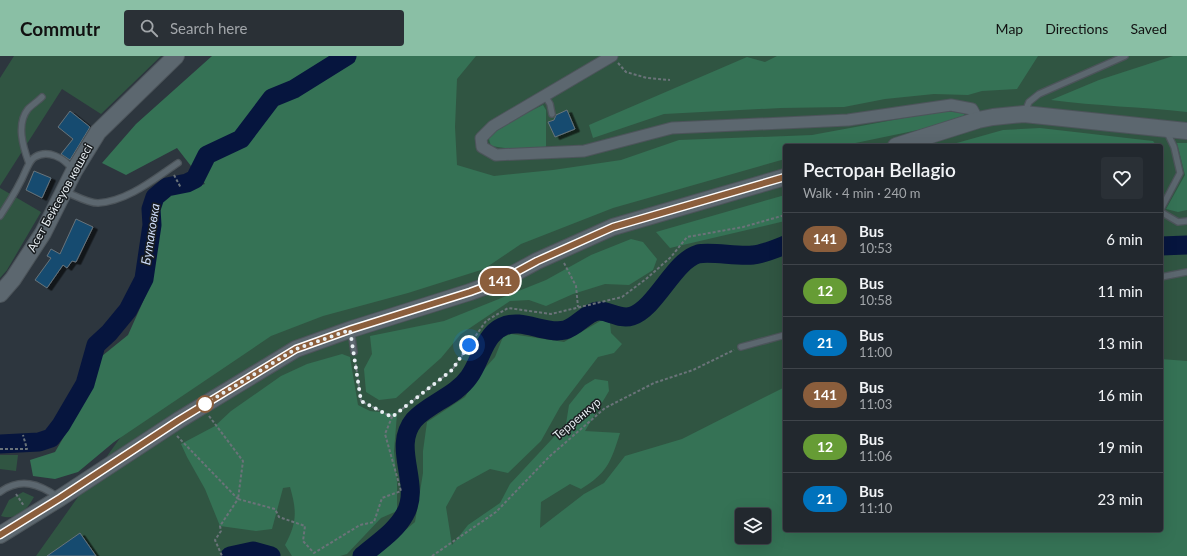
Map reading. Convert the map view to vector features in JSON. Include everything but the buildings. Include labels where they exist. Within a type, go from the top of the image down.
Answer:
[{"type":"main road","name":"Асет Бейсеуов көшесі","points":[[0,294],[43,233],[74,171],[98,132],[176,56]]},
{"type":"main road","points":[[902,144],[978,120],[1024,114],[1187,132]]},
{"type":"main road","points":[[0,535],[202,406],[296,349],[492,284],[613,227],[783,178]]},
{"type":"street","points":[[611,56],[494,126],[481,138],[482,147],[496,155],[584,151],[672,128],[848,120],[951,104],[972,109],[978,120]]},
{"type":"lane","points":[[1024,114],[1029,102],[1039,94],[1125,56]]},
{"type":"lane","points":[[545,96],[550,104],[552,114]]},
{"type":"lane","points":[[29,163],[24,149],[21,125],[27,110],[42,97]]},
{"type":"lane","points":[[1163,206],[1180,173],[1174,147],[1166,129]]},
{"type":"lane","points":[[0,216],[20,185],[29,163],[35,157],[46,154],[58,156],[67,162],[74,171]]},
{"type":"lane","points":[[64,191],[97,203],[118,199],[132,194],[178,164]]},
{"type":"lane","points":[[1163,211],[1178,222],[1187,221]]},
{"type":"lane","points":[[1163,277],[1187,272]]},
{"type":"lane","points":[[350,330],[354,352]]},
{"type":"lane","points":[[741,347],[783,336]]},
{"type":"lane","points":[[0,492],[11,484],[22,482],[45,488],[60,498]]},
{"type":"path","points":[[611,56],[626,72],[646,78],[670,80]]},
{"type":"path","points":[[179,182],[181,188]]},
{"type":"path","points":[[169,427],[238,499],[276,509],[279,516],[305,526],[302,541],[314,553],[360,525],[374,522],[382,498],[401,491],[385,434],[392,417],[452,370],[486,321],[508,308],[551,314],[622,297],[646,279],[671,257],[687,237],[743,227],[783,216]]},
{"type":"path","points":[[560,251],[569,274],[576,286],[578,307]]},
{"type":"path","name":"Терренкур","points":[[432,556],[496,512],[550,456],[605,408],[654,384],[693,370],[741,347]]},
{"type":"path","points":[[354,352],[361,401],[392,417]]},
{"type":"path","points":[[202,406],[242,461],[238,499],[220,526],[222,531],[215,540],[222,556]]},
{"type":"path","points":[[0,449],[27,449],[23,435]]},
{"type":"path","points":[[16,494],[26,509]]},
{"type":"green space","points":[[14,56],[161,56],[101,114],[62,89],[0,186],[0,78]]},
{"type":"green space","points":[[212,56],[476,56],[457,79],[455,127],[457,165],[494,176],[553,170],[621,160],[679,140],[812,135],[942,111],[964,113],[966,120],[851,144],[783,144],[783,160],[613,208],[521,244],[484,269],[408,293],[323,316],[271,336],[114,442],[78,472],[55,479],[33,476],[30,460],[55,452],[84,402],[102,356],[128,335],[150,286],[154,231],[160,197],[205,184],[177,148],[126,175],[102,163],[136,124]]},
{"type":"green space","points":[[385,56],[1187,56],[1187,556],[36,556],[374,81]]},
{"type":"green space","points":[[777,56],[1038,56],[1017,89],[982,91],[968,95],[934,94],[885,99],[844,107],[781,108],[664,114],[593,138],[589,125],[747,57],[765,62]]},
{"type":"green space","points":[[1173,56],[1187,56],[1187,112],[1051,100],[1099,80]]},
{"type":"green space","points":[[543,105],[546,110],[546,147],[511,149],[491,146],[488,136],[502,125]]},
{"type":"green space","points":[[1040,128],[1153,141],[1155,144],[953,144],[1003,130]]},
{"type":"green space","points":[[1177,143],[1187,143],[1187,210],[1178,212],[1166,209],[1185,175]]},
{"type":"green space","points":[[0,188],[41,212],[7,270],[0,278]]},
{"type":"green space","points":[[783,196],[783,221],[670,248],[656,232]]},
{"type":"green space","points":[[631,239],[643,242],[657,259],[653,270],[629,285],[605,284],[573,294],[546,306],[529,300],[510,301],[461,334],[441,358],[396,398],[379,400],[366,392],[364,369],[372,354],[370,336],[444,321],[546,280],[591,255]]},
{"type":"green space","points":[[602,320],[610,323],[611,333],[622,344],[614,353],[598,357],[560,407],[541,441],[508,473],[490,469],[457,487],[446,507],[452,545],[468,525],[500,503],[510,484],[566,424],[569,405],[585,385],[595,379],[608,381],[609,391],[585,431],[620,433],[614,452],[607,466],[597,478],[590,483],[581,489],[570,484],[541,502],[540,528],[584,494],[604,483],[625,456],[682,439],[783,388],[783,532],[1163,532],[1163,359],[1187,361],[1187,556],[374,556],[415,522],[423,473],[423,451],[427,422],[465,397],[479,375],[495,357],[503,337],[511,334],[564,342]]},
{"type":"green space","points":[[342,354],[350,357],[358,405],[370,411],[397,414],[394,451],[397,482],[397,511],[381,518],[347,554],[340,556],[292,556],[285,545],[292,530],[295,517],[294,503],[290,487],[283,488],[272,529],[256,531],[220,526],[205,489],[181,444],[215,426],[231,411],[281,376],[307,364]]},
{"type":"green space","points":[[0,455],[18,455],[16,471],[0,469]]},
{"type":"green space","points":[[23,492],[34,497],[28,506],[16,516],[1,516],[9,500]]},
{"type":"waterway","name":"Бутаковка","points":[[0,444],[39,442],[51,438],[61,425],[85,384],[96,345],[109,333],[128,310],[144,279],[152,225],[151,209],[155,197],[167,187],[187,183],[195,179],[207,155],[241,139],[272,98],[294,89],[347,56]]},
{"type":"waterway","points":[[1163,246],[1187,245]]},
{"type":"waterway","points":[[362,556],[397,526],[405,514],[409,502],[410,491],[405,442],[408,431],[414,420],[420,414],[450,395],[463,384],[473,371],[491,336],[496,331],[510,324],[525,325],[557,331],[565,330],[574,326],[591,314],[599,311],[623,317],[632,316],[649,304],[689,258],[703,253],[753,255],[783,246]]},
{"type":"waterway","points":[[230,556],[253,551],[271,556]]},
{"type":"bus line","name":"141","points":[[0,535],[60,498],[179,420],[296,349],[352,329],[470,292],[500,281],[537,261],[613,227],[653,214],[704,201],[783,178]]},
{"type":"route","points":[[205,404],[296,349],[350,330],[361,401],[392,417],[452,370],[469,345]]}]
